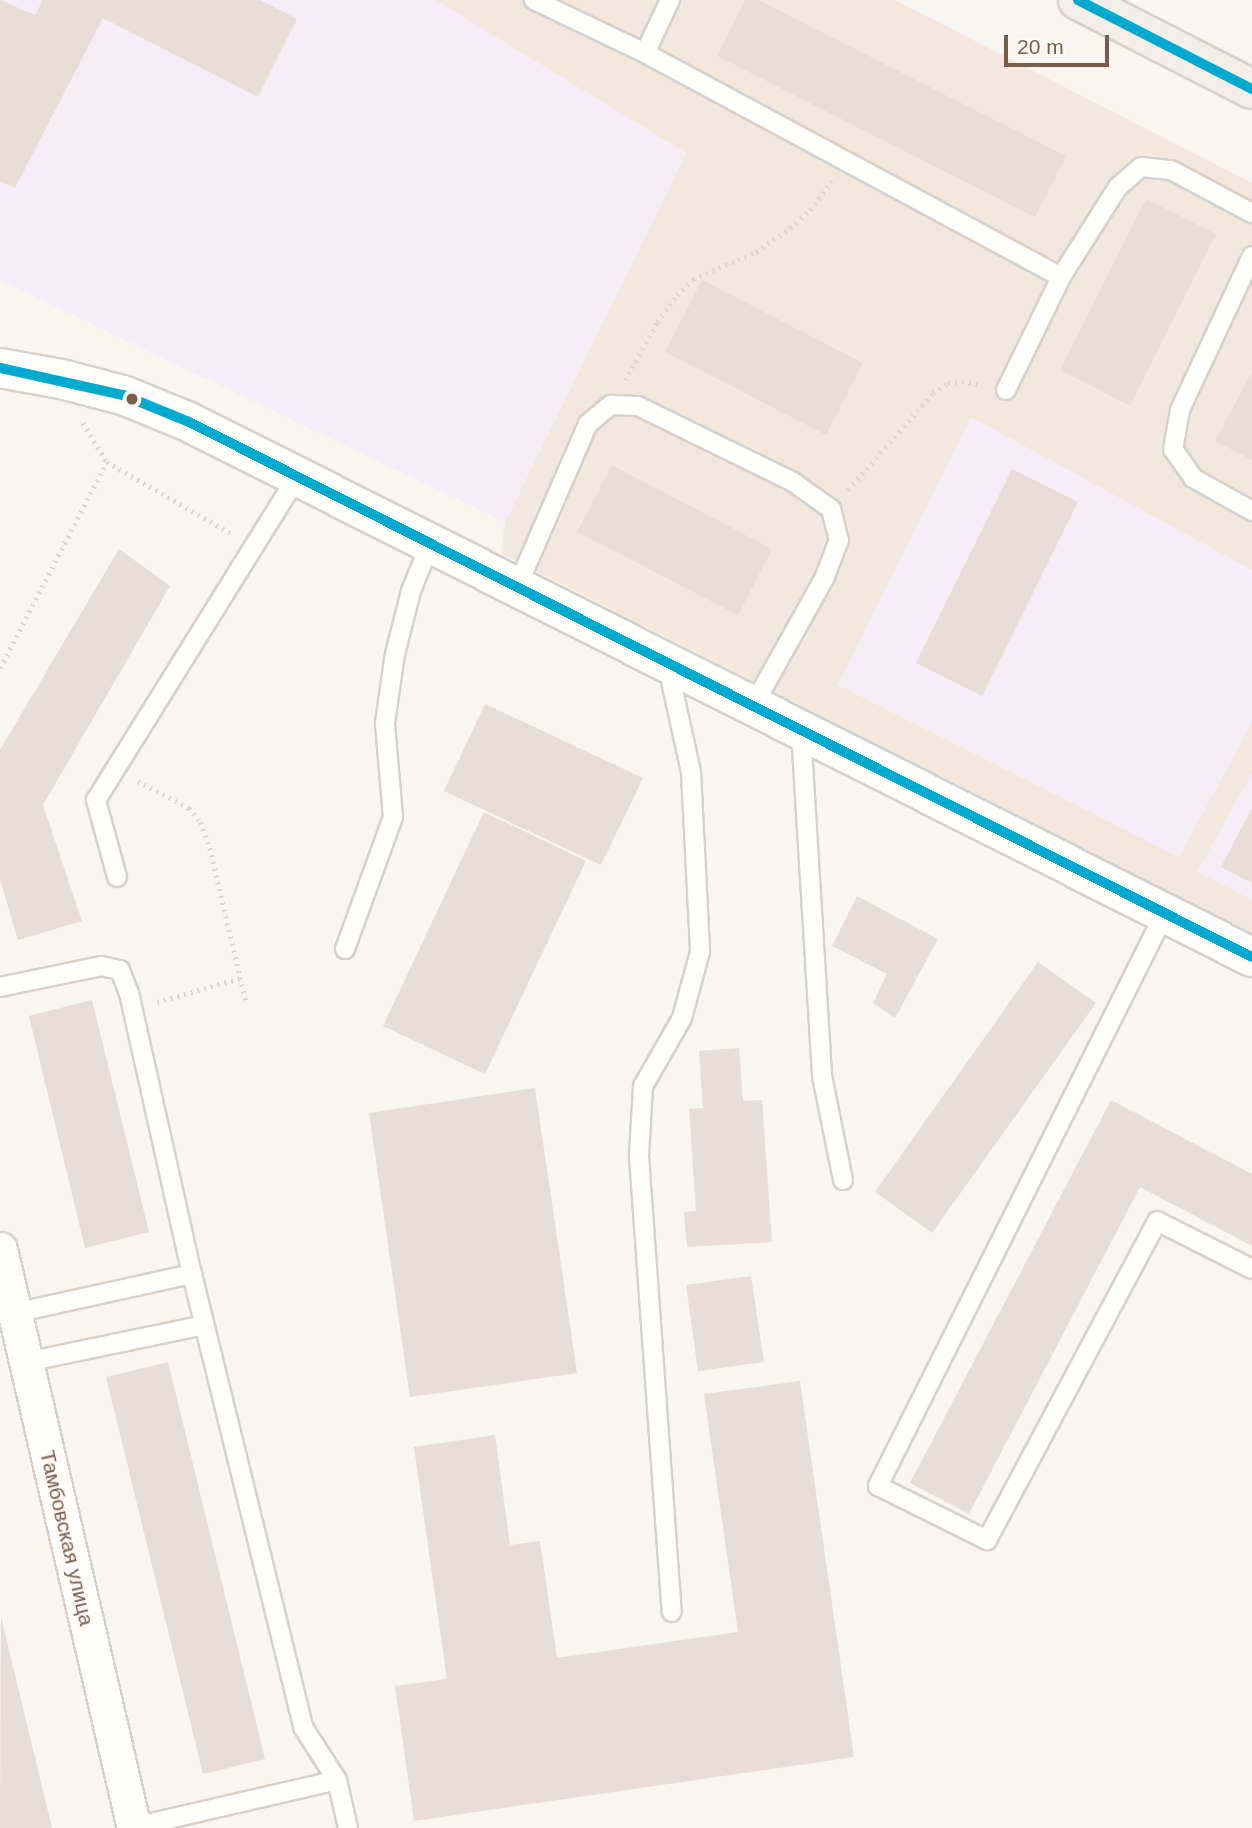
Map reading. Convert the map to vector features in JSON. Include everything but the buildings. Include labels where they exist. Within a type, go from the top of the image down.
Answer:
[{"type":"main road","points":[[1078,0],[1252,89]]},
{"type":"main road","points":[[0,368],[61,379],[123,395],[189,422],[1252,957]]},
{"type":"street","name":"Тамбовская улица","points":[[0,1249],[134,1827]]},
{"type":"lane","points":[[534,0],[645,53],[1061,276]]},
{"type":"lane","points":[[645,53],[670,0]]},
{"type":"lane","points":[[1006,390],[1061,276],[1118,187],[1141,167],[1171,170],[1252,213]]},
{"type":"lane","points":[[1252,257],[1180,410],[1173,449],[1193,478],[1252,510]]},
{"type":"lane","points":[[517,587],[588,424],[611,405],[638,406],[793,482],[831,509],[839,540],[825,577],[753,706]]},
{"type":"lane","points":[[117,877],[96,800],[297,477]]},
{"type":"lane","points":[[345,949],[393,817],[386,723],[395,654],[408,603],[430,544]]},
{"type":"lane","points":[[667,663],[691,772],[700,952],[682,1018],[643,1086],[639,1156],[672,1612]]},
{"type":"lane","points":[[801,730],[822,1076],[843,1180]]},
{"type":"lane","points":[[1165,914],[878,1486],[987,1540],[1157,1221],[1252,1269]]},
{"type":"lane","points":[[0,987],[101,966],[120,970],[132,1009],[204,1325],[303,1727],[337,1780],[348,1828]]},
{"type":"lane","points":[[15,1313],[192,1273]]},
{"type":"lane","points":[[26,1362],[204,1325]]},
{"type":"lane","points":[[134,1827],[337,1780]]},
{"type":"path","points":[[611,405],[657,322],[677,295],[693,279],[756,252],[790,228],[810,210],[847,161]]},
{"type":"path","points":[[831,509],[933,393],[947,383],[962,381],[1006,390]]},
{"type":"path","points":[[78,416],[107,462],[254,547]]},
{"type":"path","points":[[0,668],[107,462]]},
{"type":"path","points":[[116,769],[189,808],[201,822],[246,1001]]},
{"type":"path","points":[[132,1009],[241,978]]},
{"type":"shaded area","points":[[0,0],[435,0],[686,153],[505,522],[0,280]]},
{"type":"shaded area","points":[[435,0],[895,0],[1252,183],[1252,933],[501,554],[505,522],[686,153]]},
{"type":"shaded area","points":[[971,417],[1252,570],[1252,723],[1179,857],[838,685]]},
{"type":"shaded area","points":[[1252,773],[1252,900],[1197,872]]},
{"type":"transit line","points":[[1078,0],[1252,89]]},
{"type":"transit line","points":[[0,368],[123,395],[189,422],[1252,957]]}]
